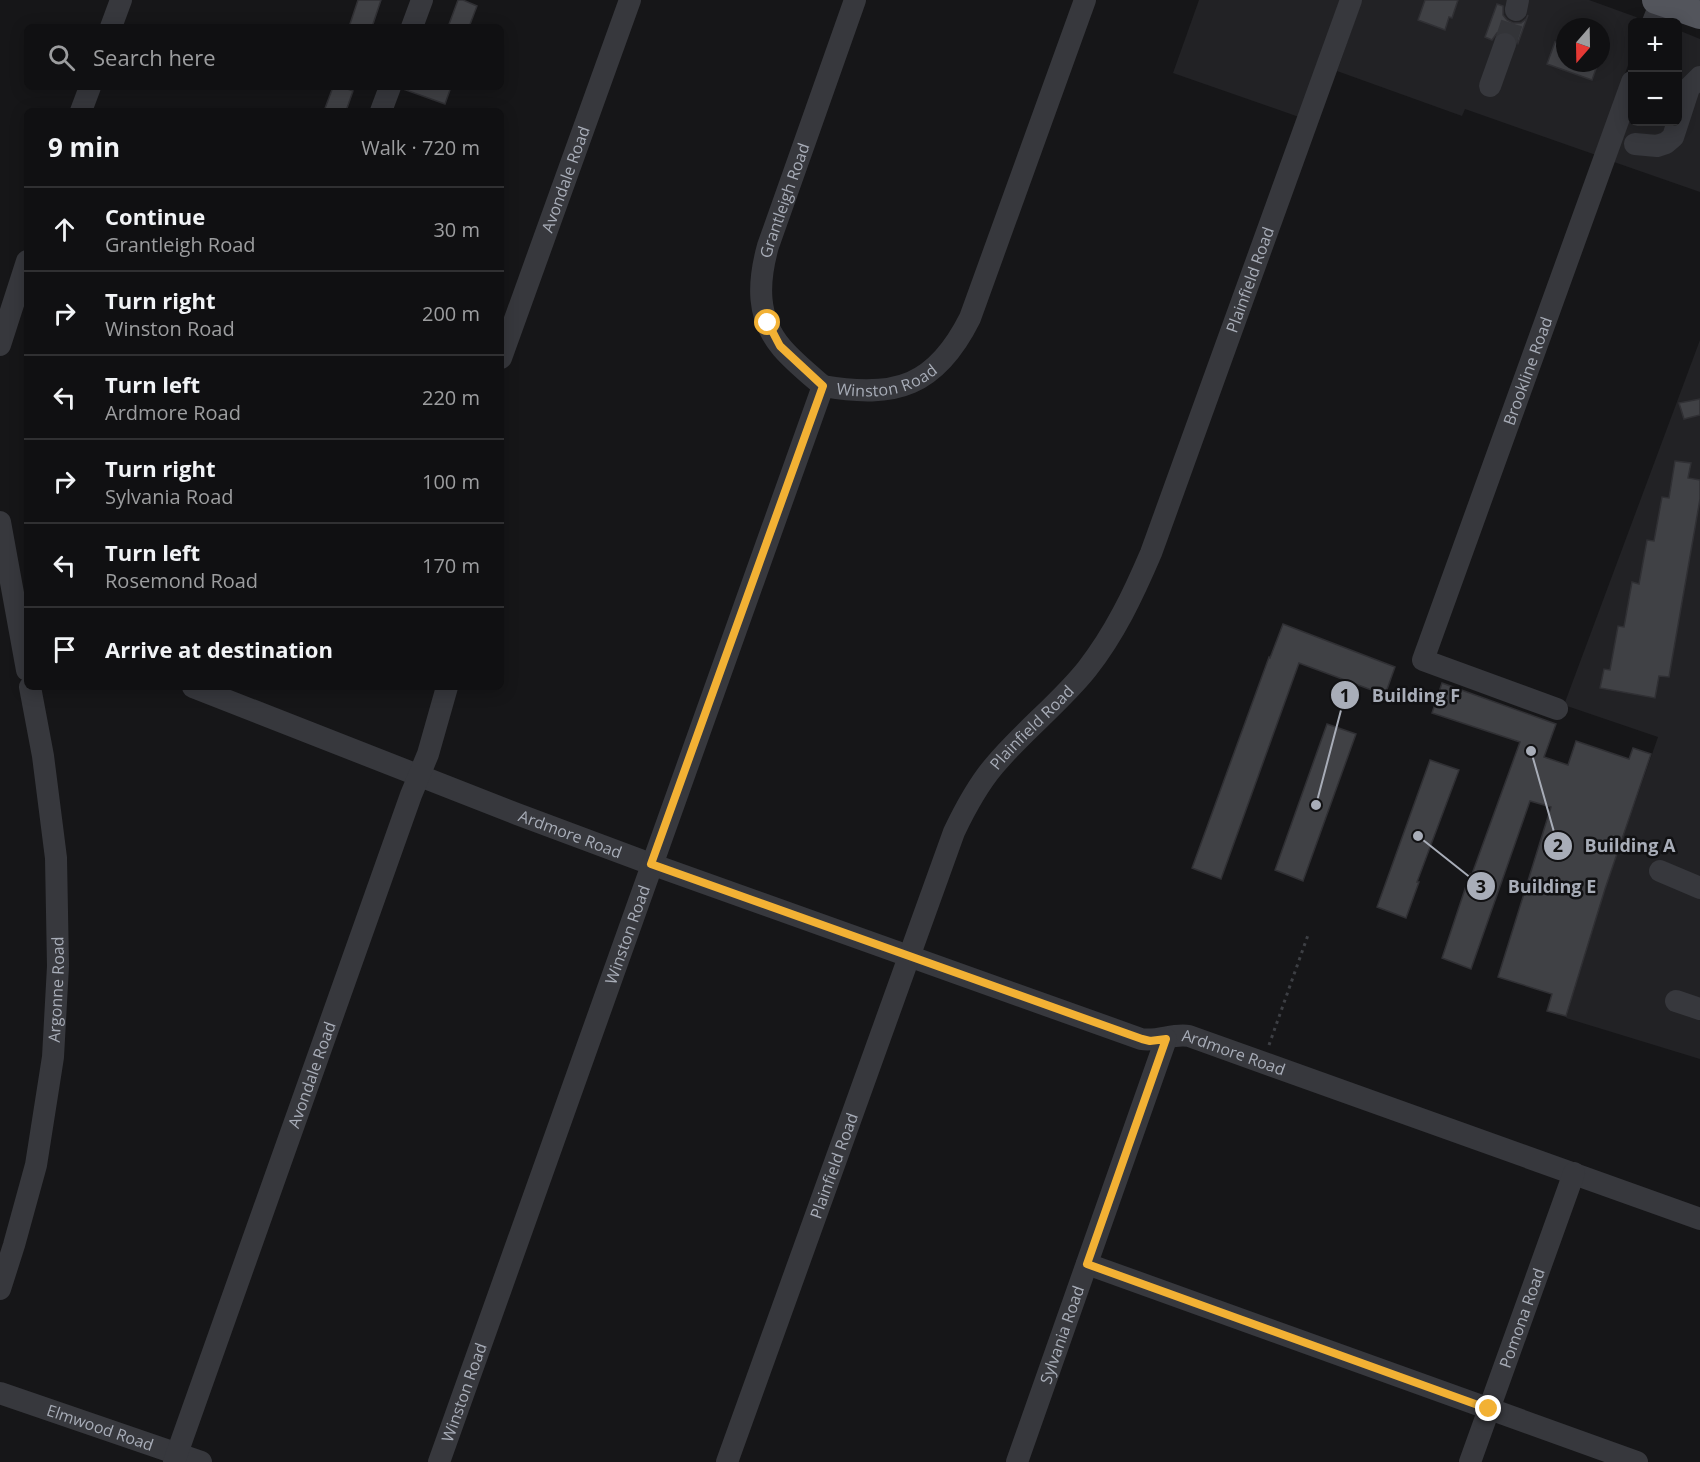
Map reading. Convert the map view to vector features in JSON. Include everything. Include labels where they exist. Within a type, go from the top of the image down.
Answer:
[{"type":"main road","points":[[1657,8],[1700,15]]},
{"type":"street","points":[[112,24],[121,0]]},
{"type":"street","points":[[413,24],[422,0]]},
{"type":"street","name":"Avondale Road","points":[[504,350],[630,0]]},
{"type":"street","name":"Grantleigh Road","points":[[823,386],[780,346],[763,310],[760,279],[768,246],[855,0]]},
{"type":"street","name":"Winston Road","points":[[439,1462],[823,386],[871,392],[903,386],[935,369],[955,346],[970,318],[1085,0]]},
{"type":"street","name":"Plainfield Road","points":[[728,1462],[954,832],[970,800],[994,766],[1085,671],[1105,645],[1122,617],[1155,541],[1351,0]]},
{"type":"street","points":[[1490,86],[1505,44]]},
{"type":"street","points":[[1635,144],[1657,146],[1670,140],[1675,134],[1690,86],[1700,77]]},
{"type":"street","points":[[82,108],[89,90]]},
{"type":"street","points":[[382,108],[389,90]]},
{"type":"street","name":"Brookline Road","points":[[1557,710],[1423,660],[1628,93]]},
{"type":"street","points":[[0,345],[21,300],[24,280]]},
{"type":"street","points":[[0,522],[15,618],[24,657]]},
{"type":"street","name":"Argonne Road","points":[[0,1289],[36,1165],[53,1057],[58,966],[56,858],[43,756],[31,690]]},
{"type":"street","name":"Ardmore Road","points":[[201,690],[651,864],[908,957],[1142,1039],[1150,1041],[1177,1035],[1189,1036],[1700,1219]]},
{"type":"street","name":"Avondale Road","points":[[175,1458],[431,745],[446,690]]},
{"type":"street","points":[[1660,871],[1700,888]]},
{"type":"street","points":[[1676,1001],[1700,1009]]},
{"type":"street","name":"Sylvania Road","points":[[1017,1462],[1166,1039]]},
{"type":"street","name":"Pomona Road","points":[[1470,1462],[1574,1173]]},
{"type":"street","points":[[1087,1264],[1637,1462]]},
{"type":"street","name":"Elmwood Road","points":[[0,1392],[175,1458],[201,1462]]},
{"type":"path","points":[[1269,1047],[1308,934]]},
{"type":"shaded area","points":[[1199,0],[1341,0],[1299,117],[1173,73]]},
{"type":"shaded area","points":[[1362,0],[1589,0],[1637,18],[1628,18],[1628,65],[1596,155],[1465,109],[1462,116],[1337,71]]},
{"type":"shaded area","points":[[1682,32],[1700,39],[1700,192],[1614,162],[1628,122],[1628,126],[1682,126]]},
{"type":"shaded area","points":[[1700,340],[1700,1059],[1566,1018],[1605,889],[1658,737],[1564,705]]},
{"type":"building","points":[[358,0],[381,0],[373,24],[350,24]]},
{"type":"building","points":[[458,0],[477,6],[470,24],[449,24]]},
{"type":"building","points":[[1425,0],[1458,0],[1445,30],[1418,20]]},
{"type":"building","points":[[1497,4],[1503,6],[1503,15],[1513,23],[1521,23],[1528,15],[1518,43],[1516,36],[1509,31],[1497,33],[1492,40],[1485,37]]},
{"type":"building","points":[[1555,42],[1556,42],[1556,67],[1547,64]]},
{"type":"building","points":[[1570,72],[1595,72],[1592,80]]},
{"type":"building","points":[[332,90],[353,91],[347,108],[325,108]]},
{"type":"building","points":[[406,90],[450,90],[445,104]]},
{"type":"building","points":[[1700,399],[1700,415],[1684,419],[1679,403]]},
{"type":"building","points":[[1675,461],[1691,463],[1688,478],[1700,480],[1700,499],[1669,677],[1659,676],[1655,698],[1600,688],[1604,669],[1610,670],[1618,626],[1624,627],[1632,582],[1639,584],[1647,540],[1654,541],[1662,497],[1669,498]]},
{"type":"building","points":[[1283,624],[1395,667],[1385,695],[1299,663],[1221,879],[1192,868]]},
{"type":"building","points":[[1442,683],[1556,724],[1544,757],[1568,765],[1576,741],[1629,759],[1633,748],[1651,754],[1605,889],[1566,1016],[1547,1011],[1552,994],[1498,977],[1551,807],[1530,801],[1471,969],[1442,958],[1470,874],[1472,874],[1520,742],[1432,713]]},
{"type":"building","points":[[1327,724],[1356,734],[1303,881],[1275,870]]},
{"type":"building","points":[[1430,760],[1459,770],[1406,918],[1377,907]]},
{"type":"tunnel","points":[[1505,44],[1516,10]]},
{"type":"place","name":"Building A","points":[[1531,751]]},
{"type":"place","name":"Building F","points":[[1316,805]]},
{"type":"place","name":"Building E","points":[[1418,836]]},
{"type":"route","points":[[768,323],[780,346],[823,386],[651,864],[1142,1039],[1150,1041],[1166,1039],[1087,1264],[1489,1409]]}]
